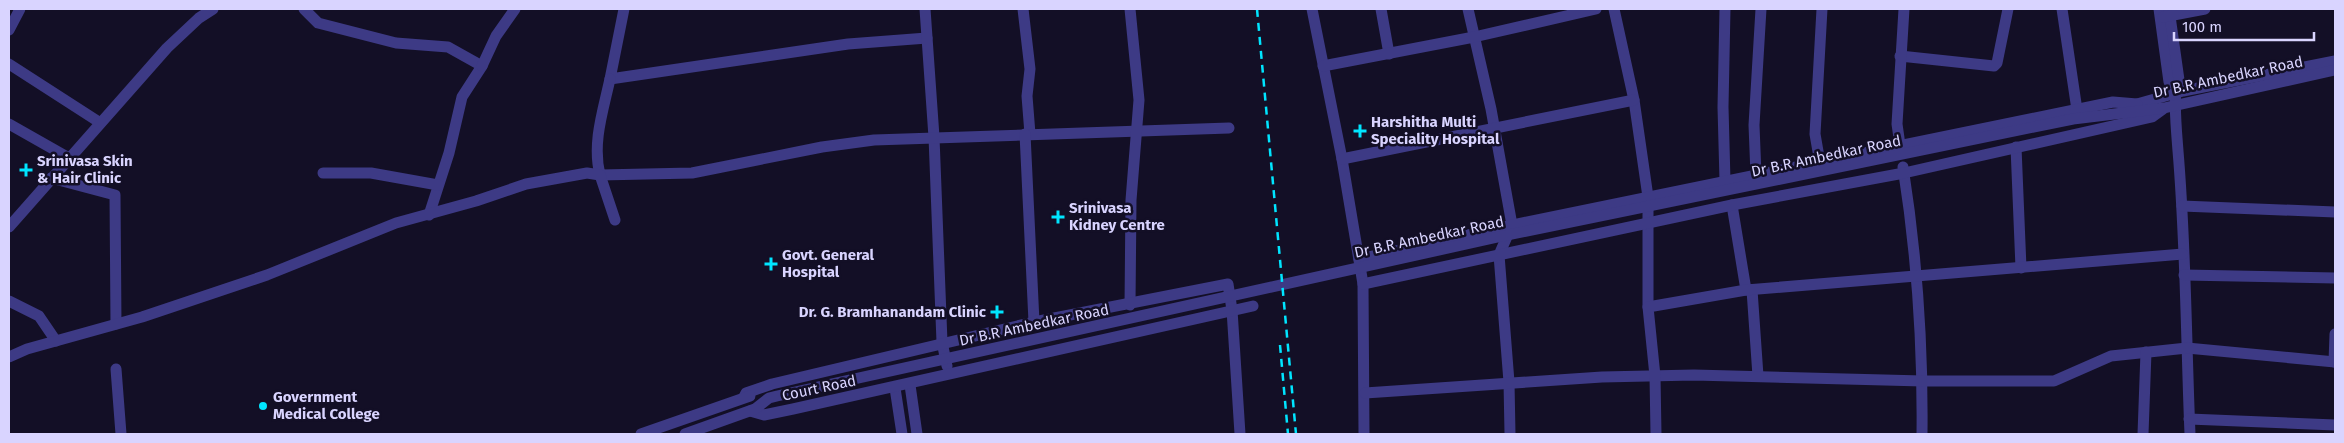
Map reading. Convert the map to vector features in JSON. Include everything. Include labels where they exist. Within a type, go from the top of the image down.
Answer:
[{"type":"street","points":[[10,23],[20,9]]},
{"type":"street","points":[[9,227],[14,213],[51,178],[167,48],[200,13],[213,9]]},
{"type":"street","points":[[304,9],[318,23],[396,43],[448,47],[482,66]]},
{"type":"street","points":[[615,220],[600,175],[596,157],[596,145],[624,9]]},
{"type":"street","points":[[925,9],[934,137],[942,342],[949,375]]},
{"type":"street","points":[[1023,9],[1030,69],[1027,96],[1034,322]]},
{"type":"street","points":[[1130,9],[1139,100],[1131,200],[1130,304]]},
{"type":"street","points":[[1312,9],[1342,159],[1363,284],[1364,434]]},
{"type":"street","points":[[1381,9],[1389,54]]},
{"type":"street","points":[[1468,9],[1494,128],[1512,225],[1499,256],[1509,382],[1510,434]]},
{"type":"street","points":[[1323,66],[1474,37],[1596,9]]},
{"type":"street","points":[[1614,9],[1634,100],[1648,197],[1648,307],[1655,376],[1656,434]]},
{"type":"street","points":[[1725,9],[1723,108],[1725,181]]},
{"type":"street","points":[[1756,175],[1754,125],[1761,9]]},
{"type":"street","points":[[1820,163],[1815,134],[1822,9]]},
{"type":"street","points":[[1904,9],[1897,124],[1918,276],[1923,381],[1922,434]]},
{"type":"street","points":[[1900,56],[1994,66],[1997,62],[2008,9]]},
{"type":"street","points":[[2062,9],[2077,110]]},
{"type":"street","points":[[2190,434],[2182,206],[2176,124],[2176,94],[2179,80],[2165,13],[2205,9]]},
{"type":"street","points":[[429,215],[449,153],[462,98],[482,66],[496,36],[512,10]]},
{"type":"street","points":[[610,80],[848,44],[927,38]]},
{"type":"street","name":"Dr B.R Ambedkar Road","points":[[2097,116],[2176,94],[2335,61]]},
{"type":"street","points":[[9,64],[100,122]]},
{"type":"street","name":"Dr B.R Ambedkar Road","points":[[641,434],[744,397],[755,395],[773,397],[1498,237],[2097,116],[2164,108],[2176,94],[2335,70]]},
{"type":"street","points":[[1342,159],[1634,100]]},
{"type":"street","points":[[1359,259],[1512,225],[2113,102],[2137,104]]},
{"type":"street","points":[[1363,284],[1732,205],[1904,173],[2152,117],[2164,108]]},
{"type":"street","points":[[9,124],[68,158]]},
{"type":"street","points":[[9,357],[27,348],[116,324],[267,275],[396,223],[429,215],[526,184],[587,173],[600,175],[692,173],[822,147],[874,140],[1229,128]]},
{"type":"street","points":[[2016,147],[2021,268]]},
{"type":"street","points":[[323,173],[371,173],[438,185]]},
{"type":"street","points":[[51,178],[116,195],[116,324]]},
{"type":"street","points":[[1732,205],[1749,290],[1758,376]]},
{"type":"street","points":[[2182,206],[2335,212]]},
{"type":"street","points":[[1648,307],[1749,290],[2183,254]]},
{"type":"street","points":[[2184,275],[2335,278]]},
{"type":"street","points":[[744,397],[746,393],[772,384],[942,342],[1228,284],[1232,310],[1240,434]]},
{"type":"street","points":[[9,301],[39,316],[56,341]]},
{"type":"street","name":"Court Road","points":[[750,411],[764,415],[910,385],[1253,306]]},
{"type":"street","points":[[1364,393],[1509,382],[1655,376],[1758,376],[1923,381],[2054,381],[2111,356],[2187,348],[2335,362],[2335,334]]},
{"type":"street","points":[[2143,434],[2146,352]]},
{"type":"street","points":[[116,369],[121,434]]},
{"type":"street","points":[[910,385],[917,434]]},
{"type":"street","points":[[895,388],[902,434]]},
{"type":"street","name":"Dr B.R Ambedkar Road","points":[[685,434],[750,411],[773,397]]},
{"type":"street","points":[[2189,419],[2335,425]]},
{"type":"railway","points":[[1257,9],[1296,434]]},
{"type":"railway","points":[[1280,345],[1288,434]]},
{"type":"place","name":"Harshitha Multi Speciality Hospital","points":[[1360,131]]},
{"type":"place","name":"Srinivasa Skin & Hair Clinic","points":[[26,170]]},
{"type":"place","name":"Srinivasa Kidney Centre","points":[[1058,217]]},
{"type":"place","name":"Govt. General Hospital","points":[[771,264]]},
{"type":"place","name":"Dr. G. Bramhanandam Clinic","points":[[997,312]]},
{"type":"place","name":"Government Medical College","points":[[263,406]]}]
